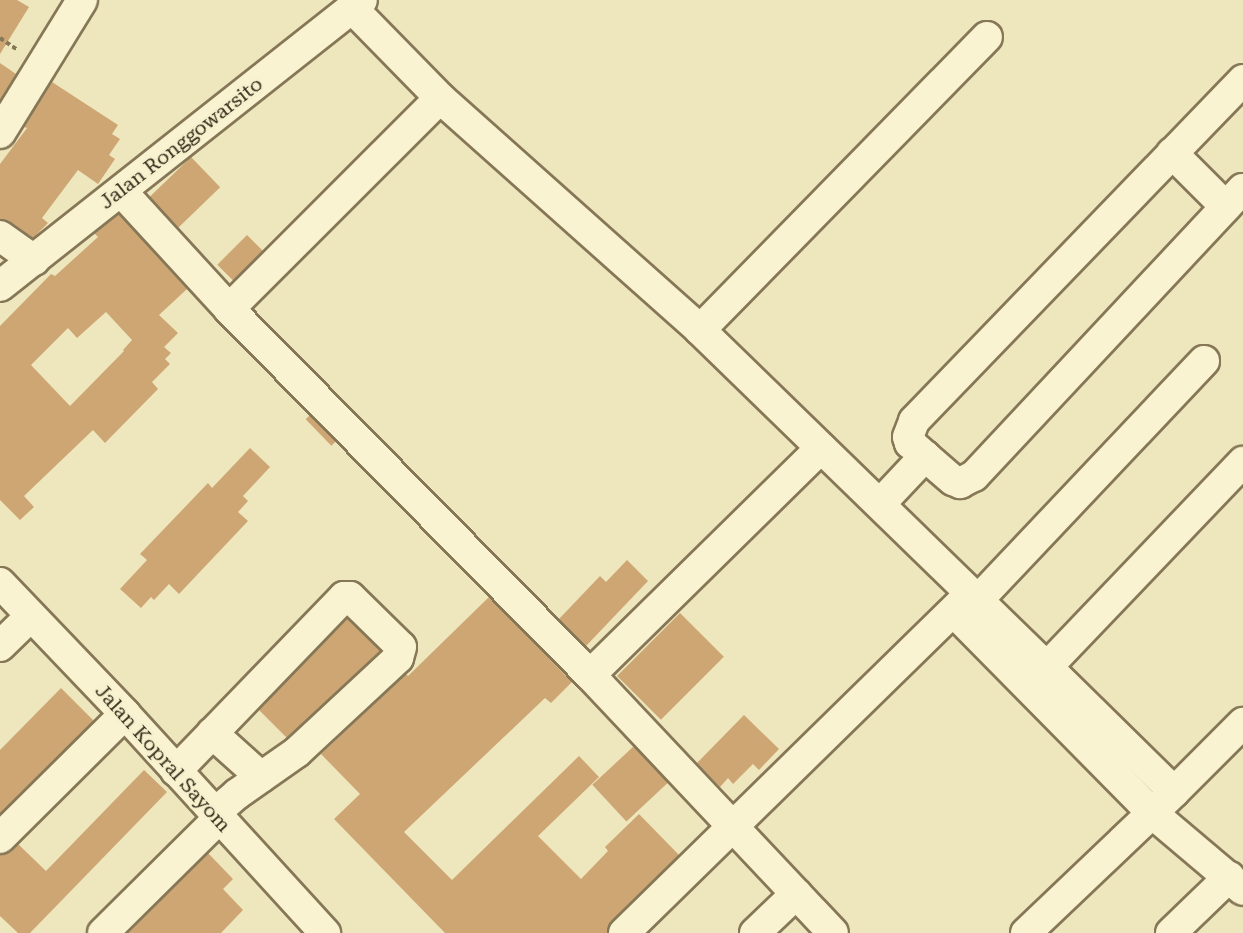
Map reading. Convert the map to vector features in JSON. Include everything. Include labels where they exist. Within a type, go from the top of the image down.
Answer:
[{"type":"street","points":[[0,133],[82,0]]},
{"type":"street","points":[[357,4],[440,98],[700,330],[880,504],[1152,813],[1236,884],[1171,933]]},
{"type":"street","name":"Jalan Ronggowarsito","points":[[0,286],[357,4]]},
{"type":"street","points":[[700,330],[987,37]]},
{"type":"street","points":[[1172,153],[1234,198],[974,476],[960,483],[953,480],[910,443],[908,437],[914,421],[1172,153],[1243,80]]},
{"type":"street","points":[[229,309],[440,98]]},
{"type":"street","points":[[121,191],[229,309],[591,675],[833,933]]},
{"type":"street","points":[[0,236],[34,260]]},
{"type":"street","points":[[624,933],[968,602],[1204,361]]},
{"type":"street","points":[[591,675],[821,448]]},
{"type":"street","points":[[880,504],[925,456]]},
{"type":"street","points":[[1047,667],[1243,462]]},
{"type":"street","name":"Jalan Kopral Sayom","points":[[0,584],[125,714],[325,933]]},
{"type":"street","points":[[103,933],[216,816],[261,777],[297,752],[402,653],[401,647],[350,597],[344,597],[176,771]]},
{"type":"street","points":[[968,602],[1047,667],[1174,792]]},
{"type":"street","points":[[0,646],[31,616]]},
{"type":"street","points":[[0,838],[125,714]]},
{"type":"street","points":[[1026,933],[1243,723]]},
{"type":"street","points":[[212,733],[261,777]]},
{"type":"street","points":[[755,933],[796,894]]},
{"type":"building","points":[[0,0],[17,0],[29,7],[0,54]]},
{"type":"building","points":[[0,63],[16,74],[0,100]]},
{"type":"building","points":[[52,82],[118,125],[112,134],[120,139],[109,155],[115,159],[98,184],[78,170],[42,218],[48,223],[33,238],[10,222],[0,219],[0,164],[27,128],[24,127]]},
{"type":"building","points":[[191,157],[220,187],[178,228],[149,197]]},
{"type":"building","points":[[119,214],[187,289],[159,315],[178,333],[164,347],[171,353],[165,359],[170,364],[152,382],[158,389],[105,443],[93,430],[24,496],[34,507],[20,520],[0,500],[0,326],[51,274],[55,276],[98,237],[94,233]],"holes":[[[106,312],[132,340],[70,406],[31,365],[68,328],[77,338]]]},
{"type":"building","points":[[247,235],[263,251],[234,281],[217,265]]},
{"type":"building","points":[[310,415],[336,442],[331,446],[306,419]]},
{"type":"building","points":[[250,448],[270,467],[243,496],[248,501],[238,512],[248,521],[179,594],[169,584],[154,600],[151,597],[141,608],[120,589],[147,560],[140,554],[208,483],[212,488]]},
{"type":"building","points":[[627,560],[648,581],[586,646],[559,619],[600,576],[606,582]]},
{"type":"building","points":[[489,597],[572,682],[551,703],[545,698],[404,832],[452,880],[579,756],[599,777],[538,836],[581,879],[608,851],[605,847],[639,814],[679,855],[612,921],[607,933],[445,933],[334,819],[360,794],[321,754],[406,674],[408,676]]},
{"type":"building","points":[[680,613],[724,657],[661,720],[617,676]]},
{"type":"building","points":[[347,618],[380,651],[287,738],[259,710]]},
{"type":"building","points":[[61,688],[94,721],[0,814],[0,750]]},
{"type":"building","points":[[744,715],[779,749],[759,770],[753,764],[733,784],[728,778],[720,787],[697,763]]},
{"type":"building","points":[[634,746],[668,783],[626,821],[592,785]]},
{"type":"building","points":[[144,770],[167,792],[30,933],[18,933],[0,916],[0,855],[12,851],[18,844],[46,871]]},
{"type":"building","points":[[208,853],[233,879],[223,889],[243,910],[221,933],[128,933]]}]
